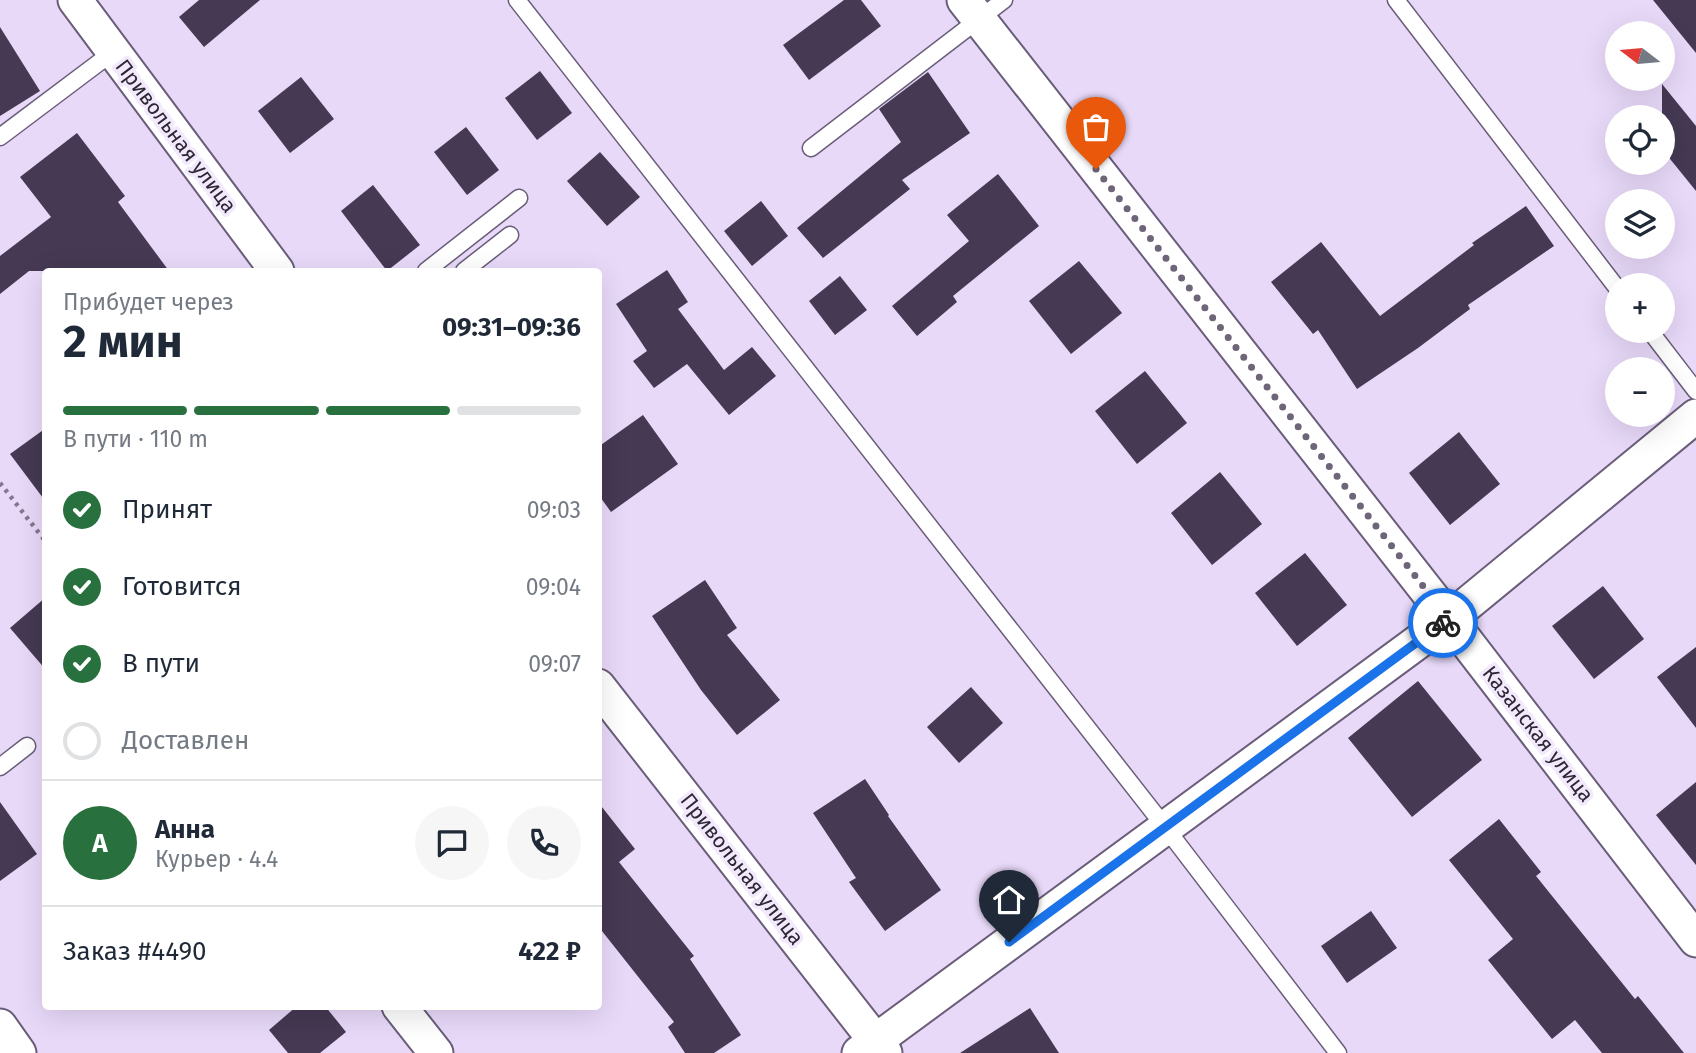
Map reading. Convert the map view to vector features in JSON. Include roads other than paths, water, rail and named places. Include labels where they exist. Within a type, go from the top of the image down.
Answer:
[{"type":"street","name":"Привольная улица","points":[[75,0],[275,268]]},
{"type":"street","name":"Казанская улица","points":[[982,6],[1696,940]]},
{"type":"street","points":[[873,1049],[1165,827],[1449,619],[1696,416]]},
{"type":"street","name":"Привольная улица","points":[[602,691],[873,1049]]},
{"type":"street","points":[[402,1010],[436,1053]]},
{"type":"street","points":[[0,1026],[19,1053]]},
{"type":"lane","points":[[517,0],[1165,827],[1338,1053]]},
{"type":"lane","points":[[1396,0],[1605,273]]},
{"type":"lane","points":[[811,148],[982,6]]},
{"type":"lane","points":[[0,137],[113,52]]},
{"type":"lane","points":[[430,268],[519,198]]},
{"type":"lane","points":[[468,268],[510,235]]},
{"type":"lane","points":[[1659,343],[1696,391]]},
{"type":"lane","points":[[0,767],[27,746]]}]
